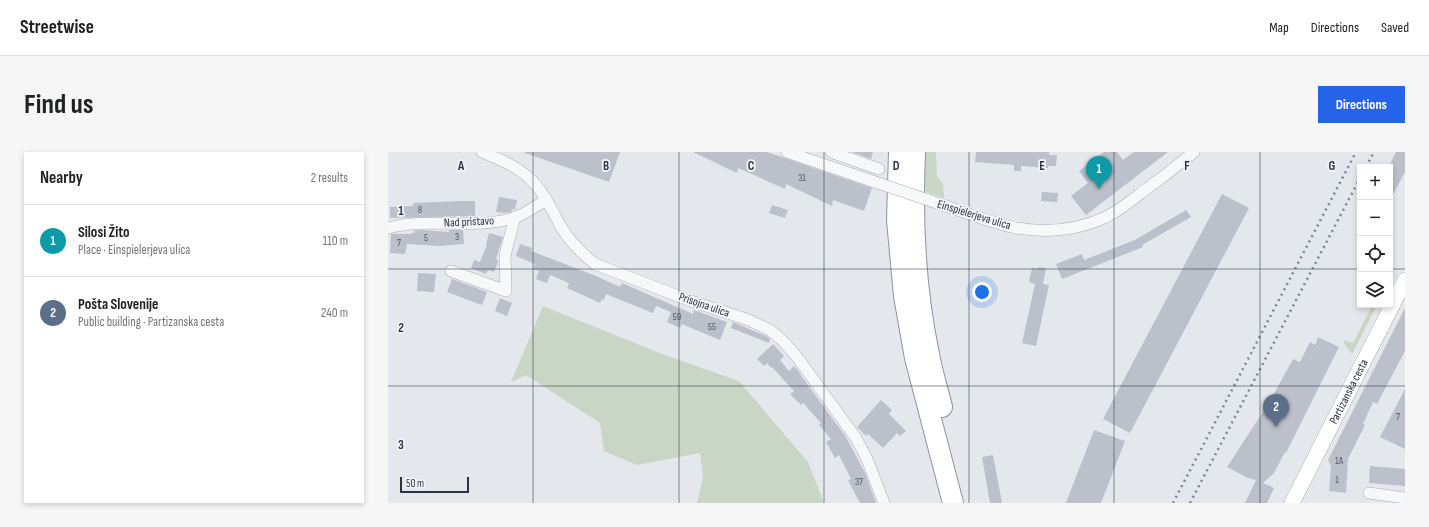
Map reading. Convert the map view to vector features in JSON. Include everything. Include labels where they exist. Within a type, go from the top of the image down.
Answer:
[{"type":"highway","points":[[899,152],[897,220],[904,296],[915,358],[953,503]]},
{"type":"highway","points":[[907,152],[906,221],[909,258],[915,311],[934,430]]},
{"type":"highway","points":[[915,152],[913,221],[915,257],[929,354],[967,503]]},
{"type":"highway","points":[[923,152],[921,222],[923,257],[940,399]]},
{"type":"street","name":"Prisojna ulica","points":[[482,152],[516,168],[528,177],[546,200],[569,239],[595,264],[691,301],[746,319],[770,330],[782,340],[797,357],[856,438],[884,503]]},
{"type":"street","name":"Einspielerjeva ulica","points":[[787,152],[998,224],[1017,228],[1041,230],[1071,228],[1088,224],[1106,217],[1128,204],[1194,152]]},
{"type":"street","points":[[831,152],[878,169]]},
{"type":"street","name":"Nad pristavo","points":[[388,228],[407,224],[481,222],[515,217],[546,200]]},
{"type":"street","points":[[451,271],[506,291],[505,255],[515,217]]},
{"type":"street","name":"Partizanska cesta","points":[[1292,503],[1405,280]]},
{"type":"street","points":[[1369,493],[1405,498]]},
{"type":"green space","points":[[926,152],[936,152],[937,176],[943,184],[944,198],[926,192],[924,176]]},
{"type":"green space","points":[[543,306],[662,354],[739,381],[808,462],[824,503],[697,503],[703,477],[700,453],[637,465],[604,451],[600,423],[526,375],[511,382]]},
{"type":"green space","points":[[1370,308],[1375,308],[1352,354],[1343,342],[1345,340],[1353,343]]},
{"type":"building","points":[[525,152],[620,152],[609,182]]},
{"type":"building","points":[[693,152],[767,152],[872,188],[864,211],[833,200],[832,206],[786,184],[785,189],[738,168],[737,173]]},
{"type":"building","points":[[852,152],[873,152],[871,159]]},
{"type":"building","points":[[976,152],[1049,152],[1049,155],[1057,155],[1056,166],[1048,166],[1048,168],[1021,166],[1021,171],[1014,171],[1014,165],[975,162]]},
{"type":"building","points":[[1104,152],[1117,152],[1123,160],[1134,152],[1168,152],[1086,215],[1071,196],[1088,183],[1079,171]]},
{"type":"building","points":[[1396,152],[1405,152],[1405,172],[1393,194],[1393,164],[1390,164]]},
{"type":"building","points":[[1042,192],[1058,193],[1057,202],[1041,201]]},
{"type":"building","points":[[1222,194],[1249,208],[1130,433],[1103,419]]},
{"type":"building","points":[[499,197],[517,200],[515,210],[512,209],[511,212],[504,213],[496,212]]},
{"type":"building","points":[[475,201],[475,216],[390,218],[390,207],[413,206],[413,203]]},
{"type":"building","points":[[772,205],[788,210],[785,218],[769,213]]},
{"type":"building","points":[[1186,210],[1191,217],[1142,245],[1143,247],[1062,279],[1056,264],[1082,254],[1084,260],[1135,240]]},
{"type":"building","points":[[449,230],[463,230],[464,244],[440,246],[407,244],[405,254],[390,253],[391,234],[411,234],[414,233],[414,231],[449,232]]},
{"type":"building","points":[[489,233],[503,237],[496,259],[498,262],[494,272],[488,270],[486,274],[471,268],[474,260],[480,262],[487,245]]},
{"type":"building","points":[[520,244],[532,248],[531,251],[620,287],[622,283],[693,314],[694,310],[727,322],[720,340],[682,324],[680,328],[667,322],[671,312],[656,306],[653,313],[606,294],[604,300],[602,299],[600,303],[567,288],[569,283],[550,275],[547,283],[536,279],[539,271],[533,269],[535,264],[516,256]]},
{"type":"building","points":[[1038,267],[1046,268],[1043,284],[1049,285],[1036,346],[1022,343],[1035,284],[1029,282],[1032,268],[1038,269]]},
{"type":"building","points":[[418,273],[436,274],[434,292],[417,291]]},
{"type":"building","points":[[452,279],[487,292],[482,305],[447,292]]},
{"type":"building","points":[[500,298],[512,303],[507,316],[495,311]]},
{"type":"building","points":[[1405,308],[1405,351],[1377,404],[1373,402],[1363,424],[1365,425],[1348,459],[1346,493],[1329,491],[1331,466],[1328,460]]},
{"type":"building","points":[[733,322],[766,336],[770,339],[769,343],[731,328]]},
{"type":"building","points":[[1318,337],[1339,347],[1286,453],[1285,452],[1274,473],[1263,483],[1274,488],[1267,503],[1245,503],[1256,480],[1248,478],[1227,467],[1270,401],[1293,359],[1300,362],[1310,342],[1315,345]]},
{"type":"building","points":[[773,344],[784,356],[780,360],[789,371],[794,366],[846,437],[866,475],[876,503],[860,503],[848,480],[851,479],[839,455],[835,458],[826,442],[831,439],[819,425],[821,423],[803,403],[801,405],[790,394],[794,391],[772,367],[771,368],[767,363],[764,366],[757,359]]},
{"type":"building","points":[[1405,389],[1405,449],[1380,437]]},
{"type":"building","points":[[881,400],[892,410],[889,414],[906,431],[900,436],[897,433],[883,448],[868,434],[866,436],[857,427]]},
{"type":"building","points":[[1094,430],[1125,441],[1101,503],[1066,503]]},
{"type":"building","points":[[993,455],[1002,503],[990,503],[982,457]]},
{"type":"building","points":[[1370,466],[1405,469],[1405,486],[1369,483]]},
{"type":"railway","points":[[1173,503],[1356,152]]},
{"type":"railway","points":[[1368,164],[1374,152]]},
{"type":"railway","points":[[1190,503],[1357,184]]},
{"type":"place","name":"Silosi Žito","points":[[1099,189]]},
{"type":"place","name":"Pošta Slovenije","points":[[1276,427]]}]
